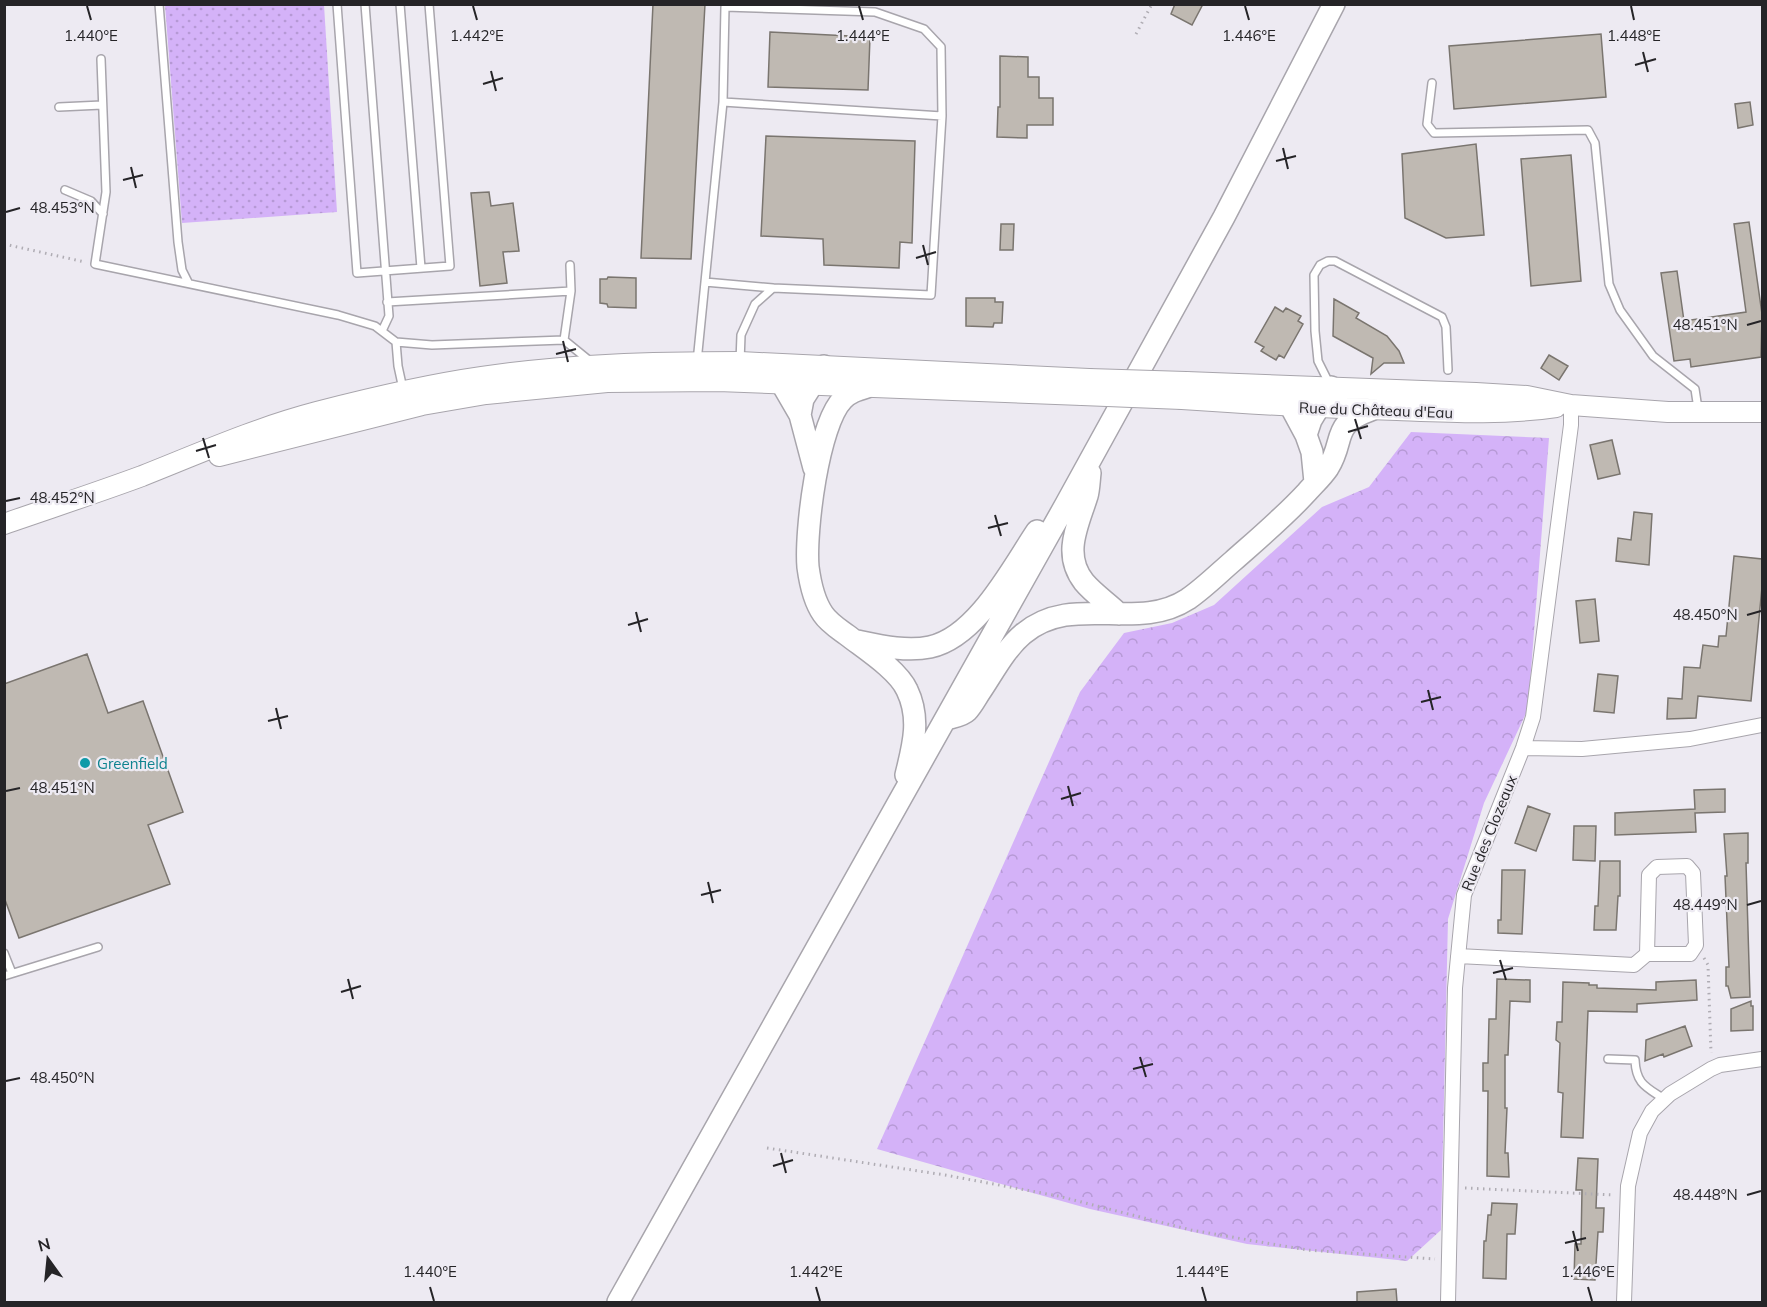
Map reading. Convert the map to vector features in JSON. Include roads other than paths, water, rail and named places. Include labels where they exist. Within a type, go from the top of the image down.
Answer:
[{"type":"main road","points":[[618,1302],[1066,504],[1224,217],[1334,4]]},
{"type":"main road","points":[[4,524],[141,476],[244,434],[316,412],[482,377],[595,365],[740,362],[824,366],[1086,387],[1184,391]]},
{"type":"main road","points":[[824,366],[822,386],[833,413]]},
{"type":"main road","points":[[141,476],[422,405],[545,387],[607,382],[718,381],[867,387],[1086,387]]},
{"type":"main road","points":[[782,384],[800,415],[815,471]]},
{"type":"main road","points":[[800,415],[803,399],[822,386]]},
{"type":"main road","points":[[867,387],[852,392],[841,400],[833,413],[815,471],[808,566],[814,596],[824,615],[897,676],[907,690],[916,729],[900,799]]},
{"type":"main road","points":[[1330,387],[1328,408],[1340,433]]},
{"type":"main road","name":"Rue du Château d'Eau","points":[[1184,391],[1330,387],[1527,396],[1571,405],[1668,412],[1762,412]]},
{"type":"main road","name":"Rue du Château d'Eau","points":[[1184,391],[1291,407],[1371,410],[1525,412],[1571,405]]},
{"type":"main road","points":[[1291,407],[1312,452],[1316,482]]},
{"type":"main road","points":[[1306,435],[1328,408]]},
{"type":"main road","points":[[946,719],[966,713],[1005,654],[1023,634],[1043,621],[1064,614],[1153,613],[1169,609],[1188,599],[1282,519],[1328,469],[1336,451],[1340,433],[1349,420],[1371,410]]},
{"type":"main road","points":[[1092,456],[1087,494],[1076,524],[1072,546],[1075,563],[1083,581],[1119,614]]},
{"type":"main road","points":[[854,640],[886,647],[911,649],[931,647],[960,634],[980,614],[1039,528],[1066,504]]},
{"type":"street","name":"Rue des Clozeaux","points":[[1448,1302],[1458,956],[1464,895],[1523,748],[1533,717],[1571,425],[1571,405]]},
{"type":"street","points":[[1523,748],[1582,749],[1690,739],[1762,725]]},
{"type":"street","points":[[1458,956],[1634,965],[1647,954],[1690,954],[1696,945],[1693,873],[1687,866],[1658,867],[1649,875],[1647,954]]},
{"type":"street","points":[[1624,1302],[1628,1196],[1640,1133],[1652,1111],[1664,1099],[1711,1069],[1720,1065],[1762,1059]]},
{"type":"lane","points":[[159,4],[178,242],[182,270],[188,282]]},
{"type":"lane","points":[[337,4],[357,273],[450,266],[429,4]]},
{"type":"lane","points":[[365,4],[389,316],[382,331]]},
{"type":"lane","points":[[400,4],[421,268]]},
{"type":"lane","points":[[705,282],[773,288],[931,295],[942,116],[941,47],[924,29],[875,12],[725,7],[723,102],[699,333],[698,362],[718,381],[740,362],[741,335],[754,304],[773,288]]},
{"type":"lane","points":[[101,58],[106,192],[95,264],[338,315],[375,326],[396,342],[432,345],[564,340],[595,365]]},
{"type":"lane","points":[[1432,83],[1427,124],[1434,134],[1588,130],[1594,143],[1609,284],[1620,310],[1653,356],[1695,389],[1699,412]]},
{"type":"lane","points":[[723,102],[942,116]]},
{"type":"lane","points":[[59,107],[102,105]]},
{"type":"lane","points":[[65,190],[91,201],[104,214]]},
{"type":"lane","points":[[1330,387],[1318,361],[1314,275],[1320,265],[1328,261],[1335,261],[1442,317],[1446,327],[1448,370]]},
{"type":"lane","points":[[564,340],[571,291],[570,265]]},
{"type":"lane","points":[[387,302],[571,291]]},
{"type":"lane","points":[[395,411],[404,392],[398,366],[396,342]]},
{"type":"lane","points":[[404,392],[422,405]]},
{"type":"lane","points":[[4,953],[8,975],[98,947]]},
{"type":"lane","points":[[1608,1059],[1635,1060],[1635,1073],[1641,1083],[1664,1099]]},
{"type":"place","name":"Greenfield","points":[[85,763]]}]
